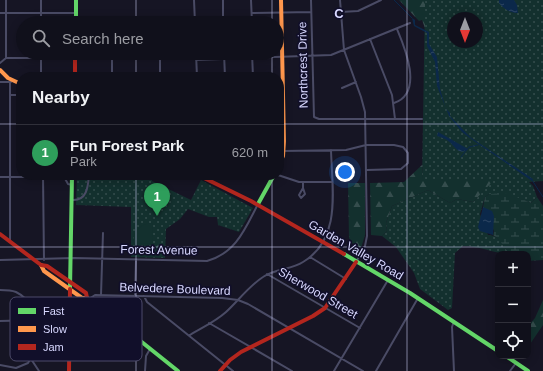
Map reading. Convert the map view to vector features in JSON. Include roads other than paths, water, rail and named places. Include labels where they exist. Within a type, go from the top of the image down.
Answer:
[{"type":"street","points":[[6,0],[6,58]]},
{"type":"street","points":[[40,16],[41,0]]},
{"type":"street","points":[[0,13],[76,13],[76,0]]},
{"type":"street","points":[[194,0],[195,16]]},
{"type":"street","points":[[223,0],[223,16]]},
{"type":"street","points":[[251,0],[252,13],[311,12]]},
{"type":"street","points":[[281,0],[281,16]]},
{"type":"street","name":"Northcrest Drive","points":[[311,0],[314,116],[319,119],[422,119]]},
{"type":"street","points":[[220,371],[235,356],[325,308],[346,279],[367,240],[366,119],[356,82],[344,50],[340,0]]},
{"type":"street","points":[[340,12],[358,11],[380,0]]},
{"type":"street","points":[[284,58],[331,55],[410,23]]},
{"type":"street","points":[[394,103],[405,97],[409,90],[408,55],[396,29]]},
{"type":"street","points":[[370,39],[394,103],[395,119]]},
{"type":"street","points":[[0,63],[6,58],[16,58]]},
{"type":"street","points":[[40,72],[41,60]]},
{"type":"street","points":[[75,60],[75,72]]},
{"type":"street","points":[[112,60],[112,72]]},
{"type":"street","points":[[160,60],[160,72]]},
{"type":"street","points":[[196,60],[197,72]]},
{"type":"street","points":[[224,60],[225,72]]},
{"type":"street","points":[[253,60],[253,72]]},
{"type":"street","points":[[282,60],[282,72]]},
{"type":"street","points":[[0,70],[11,81],[10,242]]},
{"type":"street","points":[[0,82],[11,81],[16,82]]},
{"type":"street","points":[[342,88],[356,82]]},
{"type":"street","points":[[11,95],[16,95]]},
{"type":"street","points":[[284,152],[349,150],[366,145],[400,146],[407,151],[409,159],[406,166],[399,170],[367,170]]},
{"type":"street","points":[[190,335],[220,318],[253,284],[267,274],[278,269],[300,264],[310,257],[323,242],[331,221],[331,150]]},
{"type":"street","points":[[0,177],[16,177]]},
{"type":"street","points":[[284,177],[294,181],[303,182],[332,182]]},
{"type":"street","points":[[43,180],[44,260]]},
{"type":"street","points":[[66,180],[68,184],[72,185]]},
{"type":"street","points":[[70,297],[72,180]]},
{"type":"street","points":[[72,200],[80,200],[84,196],[88,180]]},
{"type":"street","name":"Garden Valley Road","points":[[210,180],[258,204],[388,280],[454,321],[495,349]]},
{"type":"street","name":"Forest Avenue","points":[[0,260],[102,259],[201,261],[220,256],[232,248],[238,241],[271,180]]},
{"type":"street","points":[[303,182],[303,188]]},
{"type":"street","points":[[101,295],[103,233]]},
{"type":"street","points":[[0,234],[41,265],[47,266],[86,292],[88,297]]},
{"type":"street","points":[[310,257],[346,279]]},
{"type":"street","points":[[135,296],[136,260]]},
{"type":"street","points":[[41,265],[44,271],[81,297]]},
{"type":"street","name":"Sherwood Street","points":[[267,274],[360,328]]},
{"type":"street","points":[[334,371],[388,280]]},
{"type":"street","points":[[0,290],[17,293],[21,297]]},
{"type":"street","name":"Belvedere Boulevard","points":[[90,297],[94,295],[101,295],[222,298],[238,300],[363,371]]},
{"type":"street","points":[[144,296],[147,302],[233,371]]},
{"type":"street","points":[[376,371],[418,298]]},
{"type":"street","points":[[0,321],[10,321]]},
{"type":"street","points":[[454,321],[452,327],[454,371]]},
{"type":"street","points":[[209,323],[292,371]]},
{"type":"street","points":[[142,342],[178,371]]},
{"type":"street","points":[[146,371],[146,356],[150,348]]},
{"type":"street","points":[[510,359],[528,371]]},
{"type":"street","points":[[0,364],[16,368],[30,361]]},
{"type":"street","points":[[32,361],[39,371]]},
{"type":"street","points":[[510,371],[516,363]]},
{"type":"water","points":[[499,0],[514,0],[517,5],[518,13],[513,13],[505,9],[499,3]]},
{"type":"water","points":[[412,18],[415,20],[415,25],[429,32],[429,44],[437,57],[440,89],[445,107],[437,86],[435,62],[427,46],[427,33],[414,26]]},
{"type":"water","points":[[446,109],[450,113],[450,116],[470,137],[533,179],[532,181],[462,132],[449,116]]},
{"type":"water","points":[[438,132],[468,149],[461,152],[459,151],[450,142],[437,136]]},
{"type":"water","points":[[483,207],[492,211],[494,216],[493,235],[480,231],[478,227]]},
{"type":"waterway","points":[[394,0],[412,18]]},
{"type":"waterway","points":[[461,157],[469,147],[478,145]]},
{"type":"waterway","points":[[532,180],[543,197]]},
{"type":"place","name":"Fun Forest Park","points":[[157,216]]}]
